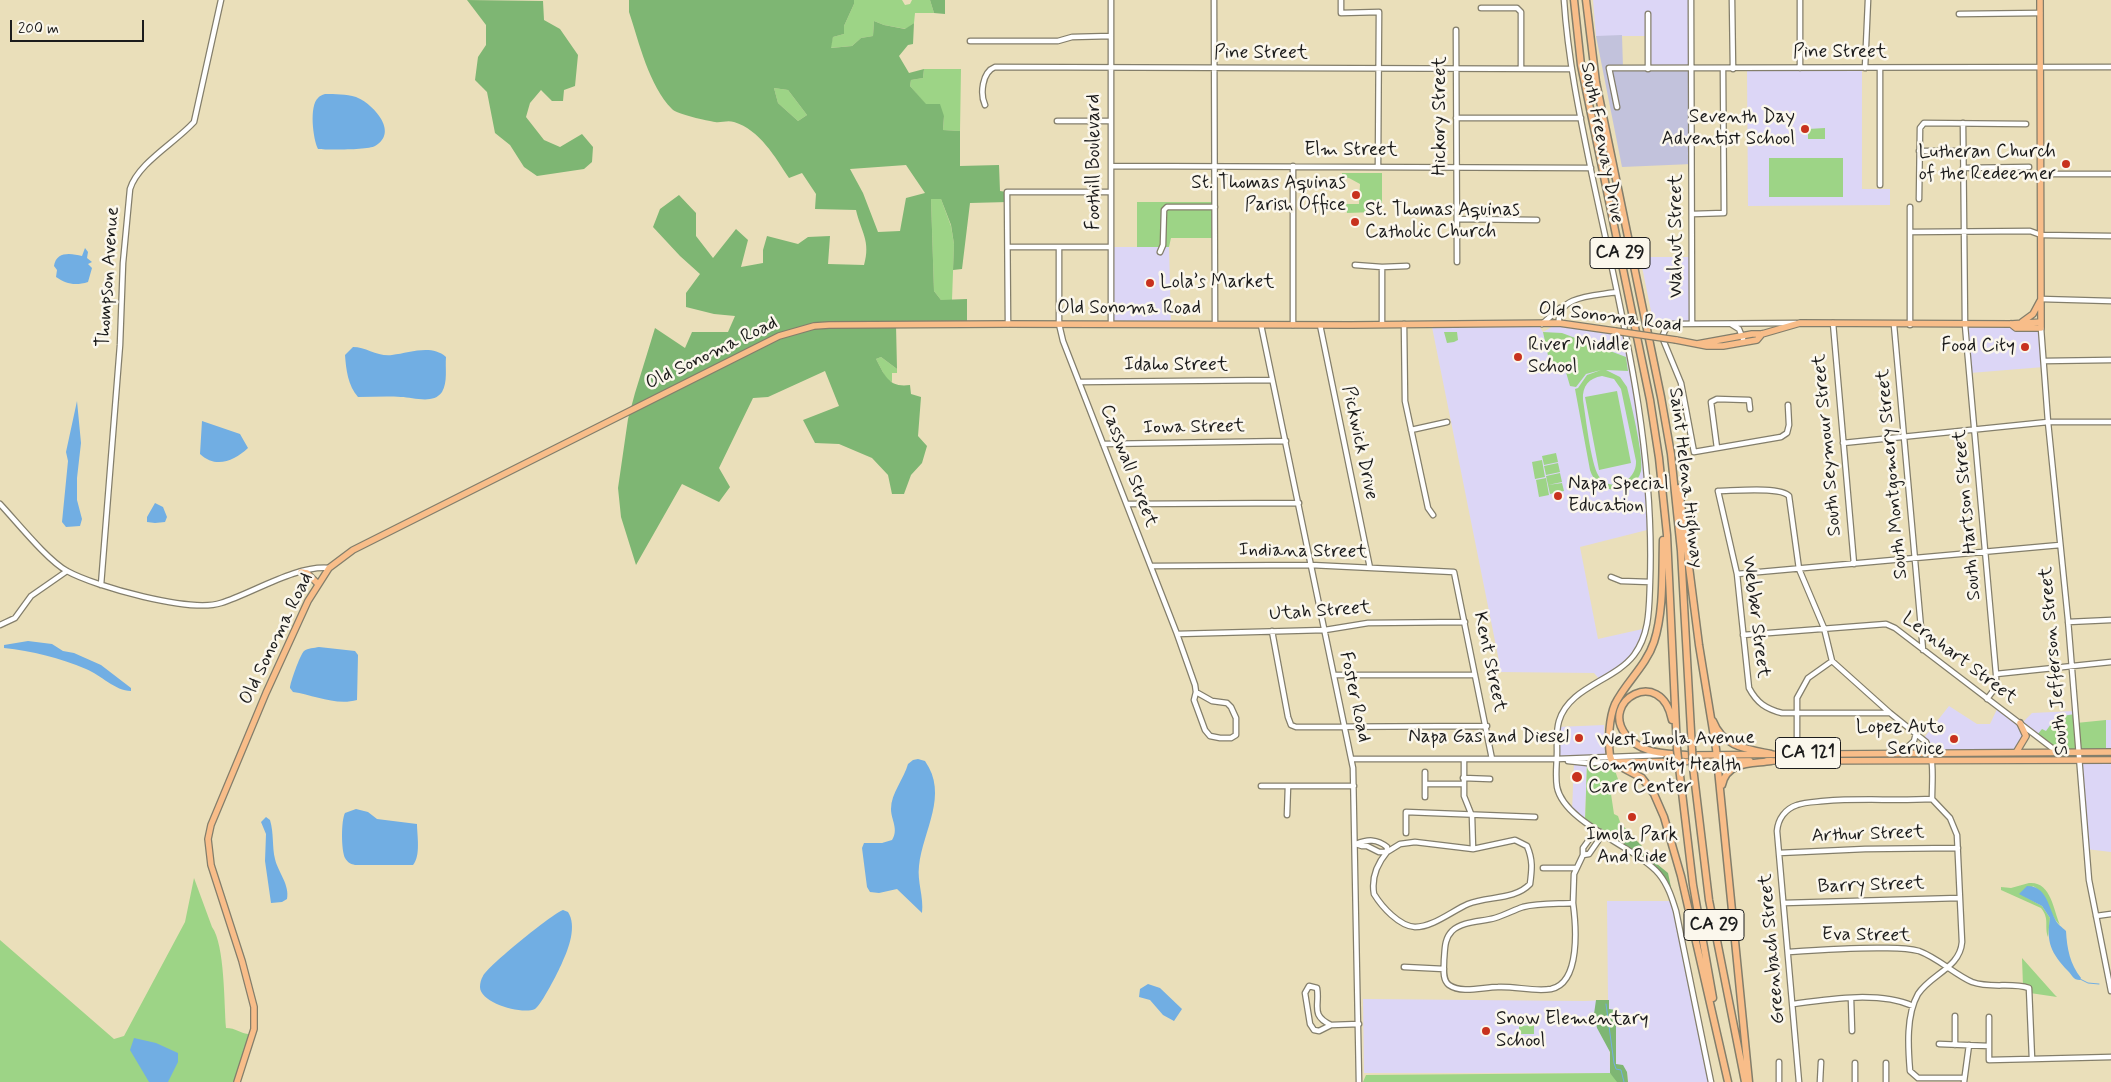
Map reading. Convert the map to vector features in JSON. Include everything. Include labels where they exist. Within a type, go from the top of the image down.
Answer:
[{"type":"highway","name":"Saint Helena Highway","points":[[1574,0],[1585,85],[1650,400],[1664,506],[1679,767],[1696,904],[1729,1082]]},
{"type":"highway","name":"Saint Helena Highway","points":[[1586,0],[1593,63],[1671,454],[1680,532],[1693,766],[1709,900],[1745,1082]]},
{"type":"highway","points":[[1671,454],[1685,521],[1695,614],[1721,794]]},
{"type":"highway","points":[[1664,506],[1660,594],[1656,630],[1649,654],[1620,696],[1612,713],[1611,759],[1633,772],[1649,786],[1664,817],[1681,876],[1729,1082]]},
{"type":"highway","name":"CA 121","points":[[1677,749],[1670,711],[1661,696],[1646,691],[1628,698],[1622,705],[1620,722],[1624,732],[1631,741],[1649,751],[1686,755]]},
{"type":"highway","points":[[1709,708],[1722,737],[1734,745],[1771,757]]},
{"type":"highway","name":"CA 121","points":[[1749,1082],[1721,794],[1724,776],[1729,769],[1771,757]]},
{"type":"main road","points":[[2040,0],[2041,325]]},
{"type":"main road","points":[[2020,323],[2033,314],[2041,300]]},
{"type":"main road","name":"Old Sonoma Road","points":[[237,1082],[254,1029],[254,1006],[242,961],[210,865],[208,840],[211,825],[266,693],[318,584],[329,568],[354,550],[779,336],[814,326],[829,325],[1558,323],[1707,346],[1723,346],[1743,339],[1757,340],[1762,334],[1800,323],[1910,325],[2020,323],[2041,325]]},
{"type":"main road","name":"Old Sonoma Road","points":[[2011,324],[2016,328],[2041,325]]},
{"type":"main road","points":[[301,572],[307,573],[318,584]]},
{"type":"main road","points":[[2017,752],[2026,736],[2020,723]]},
{"type":"main road","name":"West Imola Avenue","points":[[1771,757],[1797,753],[2111,752]]},
{"type":"main road","name":"West Imola Avenue","points":[[1686,755],[1717,758]]},
{"type":"main road","name":"West Imola Avenue","points":[[1611,759],[1771,757],[1932,760],[2111,760]]},
{"type":"street","name":"Thompson Avenue","points":[[101,585],[120,345],[123,264],[130,190],[132,182],[140,170],[182,135],[194,122],[221,0]]},
{"type":"street","name":"Foothill Boulevard","points":[[1111,0],[1111,324]]},
{"type":"street","points":[[1214,0],[1215,324]]},
{"type":"street","points":[[1341,0],[1341,13],[1379,12],[1378,166]]},
{"type":"street","name":"South Freeway Drive","points":[[1564,0],[1570,69],[1640,408],[1646,454],[1651,521],[1647,628],[1640,644],[1624,664],[1569,703],[1559,719],[1557,729],[1556,780],[1560,797],[1572,812],[1659,874],[1672,897],[1711,1082]]},
{"type":"street","name":"Walnut Street","points":[[1691,0],[1692,323]]},
{"type":"street","points":[[1732,0],[1733,69]]},
{"type":"street","points":[[1800,0],[1800,68]]},
{"type":"street","points":[[1865,68],[1868,0]]},
{"type":"street","points":[[1481,8],[1517,8],[1521,12],[1521,69]]},
{"type":"street","points":[[1958,14],[2040,13]]},
{"type":"street","points":[[1648,14],[1648,69]]},
{"type":"street","name":"Hickory Street","points":[[1456,30],[1457,262]]},
{"type":"street","points":[[970,41],[1058,41],[1072,36],[1111,36]]},
{"type":"street","name":"Pine Street","points":[[1617,107],[1609,68],[2111,67]]},
{"type":"street","name":"Pine Street","points":[[985,105],[983,88],[986,75],[992,68],[1570,69]]},
{"type":"street","points":[[1880,68],[1880,185]]},
{"type":"street","points":[[1693,214],[1724,213],[1723,69]]},
{"type":"street","points":[[1456,118],[1581,118]]},
{"type":"street","points":[[1057,122],[1110,121]]},
{"type":"street","points":[[1919,199],[1920,128],[1924,122],[2026,124]]},
{"type":"street","name":"South Hartson Street","points":[[1963,123],[1964,324],[1996,674],[1996,686],[1987,699]]},
{"type":"street","points":[[1919,151],[1963,151]]},
{"type":"street","name":"Elm Street","points":[[1111,166],[1591,168]]},
{"type":"street","points":[[1293,325],[1294,166]]},
{"type":"street","points":[[1963,168],[2029,166]]},
{"type":"street","points":[[2040,174],[2111,174]]},
{"type":"street","points":[[1008,324],[1007,192],[1111,192]]},
{"type":"street","points":[[1160,252],[1163,245],[1164,210],[1167,207],[1215,207]]},
{"type":"street","points":[[1910,207],[1910,325]]},
{"type":"street","points":[[1457,220],[1537,220]]},
{"type":"street","points":[[1910,232],[2030,231],[2041,236],[2111,236]]},
{"type":"street","points":[[1008,247],[1110,247]]},
{"type":"street","name":"Casswall Street","points":[[1059,247],[1058,324],[1063,341],[1177,634],[1196,692],[1194,700],[1205,730],[1210,736],[1230,738],[1236,735],[1236,723],[1232,707],[1227,703],[1212,701],[1196,692]]},
{"type":"street","points":[[1355,265],[1382,268],[1407,266]]},
{"type":"street","points":[[1382,268],[1382,324]]},
{"type":"street","points":[[1542,324],[1563,306],[1574,300],[1616,292]]},
{"type":"street","points":[[2041,300],[2111,301]]},
{"type":"street","points":[[1558,323],[1558,317],[1563,306]]},
{"type":"street","name":"Old Sonoma Road","points":[[1717,448],[1694,452],[1681,383],[1662,337],[1667,326],[1692,323],[1800,323]]},
{"type":"street","points":[[1730,323],[1739,329],[1743,339]]},
{"type":"street","name":"South Seymour Street","points":[[1833,323],[1854,564]]},
{"type":"street","name":"Foster Road","points":[[1261,324],[1352,759],[1356,844],[1359,1082]]},
{"type":"street","points":[[1404,324],[1405,401],[1428,508],[1433,515]]},
{"type":"street","name":"South Montgomery Street","points":[[1894,324],[1923,650]]},
{"type":"street","name":"Pickwick Drive","points":[[1320,325],[1370,568]]},
{"type":"street","name":"South Jefferson Street","points":[[2041,325],[2089,880],[2111,991]]},
{"type":"street","points":[[2044,361],[2111,360]]},
{"type":"street","name":"Idaho Street","points":[[1080,382],[1272,380]]},
{"type":"street","points":[[1750,409],[1750,400],[1717,399],[1711,402],[1717,448],[1781,436],[1787,433],[1789,425],[1788,405]]},
{"type":"street","points":[[1411,430],[1447,422]]},
{"type":"street","points":[[1843,443],[2048,422],[2111,422]]},
{"type":"street","name":"Iowa Street","points":[[1103,444],[1286,442]]},
{"type":"street","name":"Webber Street","points":[[1798,569],[1789,496],[1786,493],[1776,491],[1718,491],[1737,574],[1749,688],[1755,699],[1768,710],[1890,713]]},
{"type":"street","points":[[1127,504],[1298,503]]},
{"type":"street","points":[[0,504],[54,562],[67,571],[101,585],[182,605],[206,606],[220,604],[301,572],[319,567],[329,568]]},
{"type":"street","points":[[1737,574],[2060,545]]},
{"type":"street","name":"Indiana Street","points":[[1151,566],[1311,565],[1454,572]]},
{"type":"street","points":[[1798,569],[1824,628],[1832,661],[1890,713],[1926,742],[1932,760],[1932,799],[1950,818],[1957,835],[1962,948],[1959,955],[1948,967],[1925,985],[1913,1006],[1909,1037],[1910,1071],[1918,1078],[1964,1080],[1969,1045]]},
{"type":"street","points":[[0,625],[15,618],[31,596],[67,571]]},
{"type":"street","name":"Kent Street","points":[[1454,572],[1487,726],[1492,759]]},
{"type":"street","points":[[1611,577],[1621,581],[1650,582]]},
{"type":"street","points":[[2068,622],[2111,620]]},
{"type":"street","name":"Utah Street","points":[[1177,634],[1325,630],[1368,623],[1465,622]]},
{"type":"street","name":"Lernhart Street","points":[[1743,635],[1886,624],[1895,628],[2056,751]]},
{"type":"street","points":[[1272,632],[1291,725],[1296,727],[1487,726]]},
{"type":"street","points":[[1797,753],[1797,698],[1803,684],[1815,672],[1832,661]]},
{"type":"street","points":[[1996,674],[2111,662]]},
{"type":"street","points":[[1335,675],[1475,675]]},
{"type":"street","points":[[1902,752],[1914,742],[1916,733]]},
{"type":"street","name":"West Imola Avenue","points":[[1352,759],[1611,759],[1686,755]]},
{"type":"street","points":[[1464,760],[1464,796],[1472,816],[1473,849]]},
{"type":"street","points":[[1425,772],[1425,797]]},
{"type":"street","points":[[1463,778],[1490,779]]},
{"type":"street","points":[[1426,784],[1463,784]]},
{"type":"street","points":[[1261,786],[1354,786]]},
{"type":"street","points":[[1287,815],[1288,786]]},
{"type":"street","name":"Greenbach Street","points":[[1799,1082],[1777,831],[1782,815],[1797,805],[1808,803],[1848,799],[1932,799]]},
{"type":"street","points":[[1406,833],[1406,812],[1535,817]]},
{"type":"street","points":[[1573,903],[1525,906],[1495,918],[1461,925],[1448,936],[1445,944],[1444,978],[1448,985],[1460,990],[1498,987],[1541,990],[1554,988],[1561,983],[1570,972],[1574,956],[1575,921],[1572,884],[1576,868],[1583,855],[1583,848],[1591,837],[1600,832]]},
{"type":"street","points":[[1583,855],[1589,854],[1598,842],[1600,832]]},
{"type":"street","points":[[1356,844],[1364,841],[1378,840],[1387,847],[1387,852]]},
{"type":"street","points":[[1508,841],[1521,842],[1527,846],[1533,866],[1530,884],[1520,891],[1496,899],[1470,903],[1424,926],[1415,927],[1406,925],[1394,917],[1374,894],[1375,872],[1378,863],[1387,852],[1400,844],[1415,842],[1473,849],[1508,841]]},
{"type":"street","points":[[1356,844],[1367,846],[1379,852],[1387,852]]},
{"type":"street","name":"Arthur Street","points":[[1779,853],[1865,849],[1958,848]]},
{"type":"street","points":[[1543,868],[1576,868]]},
{"type":"street","name":"Barry Street","points":[[1784,904],[1959,898]]},
{"type":"street","points":[[2096,916],[2111,914]]},
{"type":"street","name":"Eva Street","points":[[1789,952],[1844,948],[1906,948],[1928,955],[1972,982],[1993,987],[2023,986],[2029,988],[2032,1059]]},
{"type":"street","points":[[1404,967],[1444,969]]},
{"type":"street","points":[[1331,1025],[1321,1020],[1318,1015],[1317,988],[1309,986],[1304,993],[1311,1028],[1319,1031],[1331,1025],[1359,1024]]},
{"type":"street","points":[[1793,1004],[1851,999],[1891,999],[1913,1006]]},
{"type":"street","points":[[1851,999],[1852,1031]]},
{"type":"street","points":[[1955,1016],[1955,1045]]},
{"type":"street","points":[[1989,1016],[1989,1060],[2111,1057]]},
{"type":"street","points":[[1939,1044],[1989,1046]]},
{"type":"street","points":[[1779,1062],[1779,1082]]},
{"type":"street","points":[[1820,1082],[1821,1062]]},
{"type":"street","points":[[1854,1082],[1855,1063]]},
{"type":"street","points":[[1886,1063],[1886,1082]]},
{"type":"shaded area","points":[[1593,0],[1691,0],[1692,69],[1648,69],[1648,36],[1596,36]]},
{"type":"shaded area","points":[[1622,35],[1623,68],[1692,69],[1692,164],[1622,167],[1596,36]]},
{"type":"shaded area","name":"Seventh Day Adventist School","points":[[1862,68],[1862,189],[1890,189],[1890,205],[1748,206],[1747,69]]},
{"type":"shaded area","points":[[1110,247],[1169,247],[1171,324],[1111,324]]},
{"type":"shaded area","points":[[1640,257],[1693,257],[1692,323],[1654,326]]},
{"type":"shaded area","name":"Napa Special Education","points":[[1557,324],[1625,333],[1640,408],[1651,529],[1580,547],[1598,639],[1647,628],[1631,658],[1601,681],[1594,673],[1499,672],[1499,661],[1432,327],[1539,326],[1543,332]]},
{"type":"shaded area","points":[[1965,325],[2041,328],[2044,367],[1970,373]]},
{"type":"shaded area","points":[[1949,706],[1977,724],[1990,724],[1998,707],[2020,723],[2025,732],[2017,751],[1930,752],[1923,739]]},
{"type":"shaded area","points":[[2074,711],[2075,714],[2046,732],[2037,735],[2021,724],[2032,713]]},
{"type":"shaded area","points":[[2106,720],[2111,720],[2111,752],[2106,752]]},
{"type":"shaded area","points":[[1604,725],[1605,756],[1557,759],[1557,727]]},
{"type":"shaded area","points":[[2079,760],[2111,760],[2111,852],[2086,849]]},
{"type":"shaded area","points":[[1574,761],[1587,763],[1585,821],[1572,812]]},
{"type":"shaded area","points":[[1607,901],[1673,901],[1711,1082],[1628,1082],[1627,1072],[1616,1064],[1615,1010],[1609,1010],[1610,1073],[1364,1073],[1363,999],[1608,1000]]},
{"type":"green space","points":[[467,0],[543,1],[544,20],[560,29],[578,55],[575,86],[564,90],[563,101],[552,101],[541,90],[530,103],[526,117],[544,140],[560,147],[582,134],[593,147],[592,162],[584,169],[537,176],[524,167],[510,145],[495,133],[487,92],[475,80],[478,57],[486,45],[486,25]]},
{"type":"green space","points":[[629,0],[854,0],[844,26],[844,34],[833,37],[831,48],[852,46],[861,38],[873,36],[874,21],[905,29],[914,23],[913,44],[908,45],[899,56],[909,73],[924,69],[923,78],[911,80],[910,86],[926,104],[940,104],[944,116],[943,130],[960,131],[960,166],[999,165],[1000,191],[1007,192],[1008,202],[970,203],[962,269],[953,270],[954,244],[951,225],[941,199],[931,199],[934,291],[941,300],[967,299],[967,324],[896,325],[897,369],[881,357],[876,359],[882,371],[892,383],[910,385],[911,394],[921,397],[918,436],[927,446],[922,463],[911,475],[904,494],[892,494],[888,475],[872,458],[839,444],[815,443],[803,420],[839,406],[825,371],[768,397],[753,398],[719,468],[730,487],[719,502],[682,484],[636,565],[621,517],[618,488],[628,419],[655,328],[685,348],[692,332],[728,332],[735,316],[714,314],[686,307],[686,293],[700,274],[653,227],[660,209],[679,195],[696,213],[696,236],[713,258],[736,229],[748,240],[741,267],[763,263],[763,250],[767,236],[798,244],[808,237],[830,236],[828,264],[864,265],[866,243],[856,210],[815,209],[816,194],[802,173],[789,178],[766,145],[752,131],[734,122],[706,120],[672,109],[651,76],[629,12]],"holes":[[[774,88],[788,90],[807,115],[798,121],[778,103]],[[906,165],[925,193],[906,198],[900,231],[878,232],[863,193],[850,169]]]},
{"type":"green space","points":[[854,0],[902,0],[905,5],[910,4],[912,0],[930,0],[934,13],[915,13],[914,23],[906,29],[874,21],[873,36],[861,38],[852,46],[830,48],[833,37],[844,34],[844,26]]},
{"type":"green space","points":[[930,0],[945,0],[945,14],[934,13]]},
{"type":"green space","points":[[924,69],[961,69],[960,131],[943,130],[944,116],[926,105],[910,86],[911,80],[923,78]]},
{"type":"green space","points":[[774,88],[788,90],[807,115],[798,121],[778,103]]},
{"type":"green space","points":[[1825,128],[1825,139],[1808,139],[1808,129]]},
{"type":"green space","points":[[1769,158],[1843,158],[1843,197],[1769,197]]},
{"type":"green space","points":[[1342,173],[1382,173],[1382,209],[1375,209],[1375,212],[1347,213],[1346,204],[1359,204],[1360,184],[1349,178],[1342,177]]},
{"type":"green space","points":[[931,199],[941,199],[951,226],[954,244],[952,300],[941,300],[934,291]]},
{"type":"green space","points":[[1137,202],[1215,202],[1215,238],[1171,238],[1169,247],[1137,247]]},
{"type":"green space","points":[[1444,332],[1457,332],[1458,340],[1447,343]]},
{"type":"green space","points":[[1543,332],[1562,333],[1626,357],[1628,371],[1606,370],[1620,377],[1627,387],[1634,417],[1639,442],[1641,471],[1637,480],[1631,486],[1616,490],[1607,488],[1594,478],[1590,470],[1575,389],[1578,388],[1587,375],[1601,370],[1586,374],[1576,387],[1570,386],[1563,362],[1550,365]],"holes":[[[1602,376],[1614,379],[1621,389],[1636,461],[1632,475],[1621,484],[1614,485],[1602,480],[1597,473],[1590,447],[1583,400],[1585,387],[1590,381]]]},
{"type":"green space","points":[[881,357],[897,369],[897,373],[892,373],[892,382],[887,380],[876,359]]},
{"type":"green space","points":[[1617,391],[1631,463],[1599,470],[1585,397]]},
{"type":"green space","points":[[1556,453],[1558,462],[1544,465],[1542,456]]},
{"type":"green space","points":[[1542,460],[1545,477],[1535,479],[1532,462]]},
{"type":"green space","points":[[1558,463],[1560,472],[1546,475],[1544,466]]},
{"type":"green space","points":[[1560,473],[1562,482],[1548,485],[1546,476]]},
{"type":"green space","points":[[1546,478],[1549,495],[1539,497],[1536,480]]},
{"type":"green space","points":[[1562,483],[1564,491],[1550,494],[1548,485]]},
{"type":"green space","points":[[2075,714],[2076,723],[2106,720],[2106,752],[2056,751],[2037,735],[2042,729],[2046,731],[2056,717]]},
{"type":"green space","points":[[1612,762],[1619,782],[1611,794],[1614,814],[1618,816],[1620,822],[1632,836],[1621,846],[1585,821],[1587,763]]},
{"type":"green space","points":[[1632,836],[1642,846],[1640,850],[1668,873],[1676,911],[1659,874],[1621,846]]},
{"type":"green space","points":[[194,878],[216,936],[222,961],[226,1028],[248,1034],[250,1042],[236,1082],[0,1082],[0,940],[114,1039],[124,1036],[185,922]]},
{"type":"green space","points":[[2029,883],[2042,886],[2047,891],[2053,904],[2060,925],[2038,890],[2033,886],[2024,896],[2042,906],[2050,918],[2048,937],[2046,919],[2041,908],[2001,890],[2001,887],[2011,888]]},
{"type":"green space","points":[[2022,958],[2057,997],[2030,993],[2029,988],[2023,986]]},
{"type":"green space","points":[[1596,1000],[1609,1000],[1609,1009],[1616,1010],[1616,1064],[1623,1065],[1627,1072],[1628,1082],[1617,1082],[1610,1073],[1610,1052],[1597,1028],[1594,1014]]},
{"type":"green space","points":[[1519,1016],[1534,1016],[1534,1024],[1519,1024]]},
{"type":"green space","points":[[1534,1025],[1534,1034],[1519,1034],[1519,1026]]},
{"type":"green space","points":[[1610,1073],[1622,1082],[1363,1082],[1366,1075]]},
{"type":"water","points":[[325,94],[341,94],[356,97],[369,105],[381,118],[384,126],[385,133],[382,140],[375,146],[365,148],[318,149],[313,131],[313,115],[315,102],[318,97]]},
{"type":"water","points":[[85,248],[88,252],[87,258],[92,262],[88,264],[92,268],[88,282],[71,284],[56,277],[55,261],[61,255],[73,254],[82,256]]},
{"type":"water","points":[[353,347],[387,355],[420,350],[440,353],[446,357],[444,388],[438,396],[428,399],[358,397],[350,383],[345,360],[345,355]]},
{"type":"water","points":[[77,401],[81,443],[77,478],[77,500],[82,519],[80,526],[66,527],[62,522],[68,461],[66,452]]},
{"type":"water","points":[[202,421],[240,434],[248,448],[237,457],[225,462],[206,459],[200,454]]},
{"type":"water","points":[[155,503],[163,507],[167,517],[165,522],[147,522],[147,517]]},
{"type":"water","points":[[28,641],[52,644],[63,651],[74,653],[101,665],[131,688],[131,691],[114,686],[92,672],[56,658],[4,648],[4,645]]},
{"type":"water","points":[[319,647],[355,651],[358,655],[357,700],[349,702],[333,701],[293,692],[290,688],[304,651]]},
{"type":"water","points":[[918,759],[925,761],[932,774],[935,787],[935,800],[919,866],[922,913],[897,889],[879,893],[870,892],[867,887],[862,848],[864,843],[882,843],[892,840],[895,832],[891,813],[893,797],[908,764]]},
{"type":"water","points":[[356,809],[368,812],[377,819],[417,824],[418,851],[413,865],[355,865],[347,861],[343,849],[343,822],[345,813]]},
{"type":"water","points":[[266,817],[270,820],[276,864],[287,889],[287,899],[282,902],[271,903],[265,861],[266,834],[261,822]]},
{"type":"water","points":[[2027,886],[2038,889],[2046,897],[2056,921],[2066,931],[2070,956],[2081,978],[2080,980],[2073,977],[2054,953],[2049,941],[2050,918],[2042,906],[2019,894]]},
{"type":"water","points":[[563,910],[568,912],[571,918],[572,930],[569,944],[565,957],[546,995],[538,1006],[535,1009],[529,1010],[512,1009],[494,1003],[487,998],[482,993],[480,983],[487,970],[534,930]]},
{"type":"water","points":[[1148,984],[1160,988],[1182,1009],[1174,1021],[1163,1015],[1150,1000],[1139,997],[1140,989]]},
{"type":"water","points":[[134,1038],[156,1043],[178,1053],[178,1062],[168,1082],[149,1082],[130,1050]]},
{"type":"waterway","points":[[2080,979],[2088,983],[2099,984]]},
{"type":"waterway","points":[[1606,1004],[1614,1063],[1616,1069],[1621,1070],[1624,1082]]},
{"type":"place","name":"Seventh Day Adventist School","points":[[1805,129]]},
{"type":"place","name":"Lutheran Church of the Redeemer","points":[[2066,164]]},
{"type":"place","name":"St. Thomas Aquinas Parish Office","points":[[1356,195]]},
{"type":"place","name":"St. Thomas Aquinas Catholic Church","points":[[1355,222]]},
{"type":"place","name":"Lola’s Market","points":[[1150,283]]},
{"type":"place","name":"Food City","points":[[2025,347]]},
{"type":"place","name":"River Middle School","points":[[1518,357]]},
{"type":"place","name":"Napa Special Education","points":[[1558,496]]},
{"type":"place","name":"Napa Gas and Diesel","points":[[1579,738]]},
{"type":"place","name":"Lopez Auto Service","points":[[1954,739]]},
{"type":"place","name":"Community Health Care Center","points":[[1577,777]]},
{"type":"place","name":"Imola Park And Ride","points":[[1632,817]]},
{"type":"place","name":"Snow Elementary School","points":[[1486,1031]]}]
